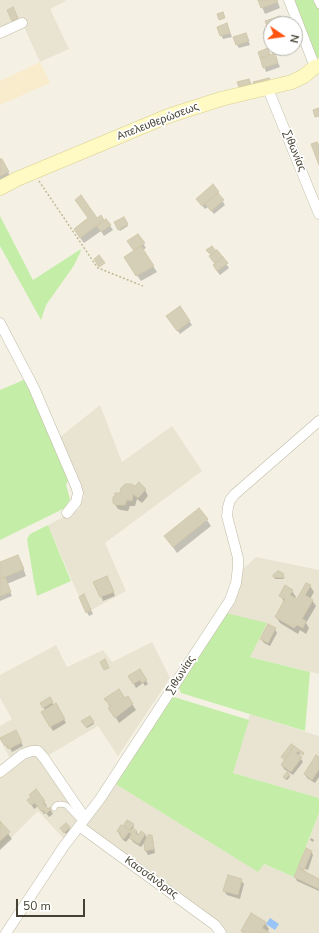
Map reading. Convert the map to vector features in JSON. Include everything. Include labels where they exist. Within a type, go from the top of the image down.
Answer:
[{"type":"street","points":[[289,0],[317,66]]},
{"type":"street","points":[[0,33],[22,23]]},
{"type":"street","name":"Απελευθερώσεως","points":[[0,188],[168,116],[221,99],[268,89],[292,82],[304,76],[317,66]]},
{"type":"street","name":"Σιθωνίας","points":[[268,89],[319,214]]},
{"type":"street","points":[[0,323],[34,388],[76,486],[78,493],[76,502],[67,513]]},
{"type":"street","name":"Σιθωνίας","points":[[6,933],[64,846],[100,799],[230,600],[236,583],[238,567],[236,551],[227,516],[230,500],[319,421]]},
{"type":"street","name":"Κασσάνδρας","points":[[0,772],[23,754],[38,751],[46,760],[82,822],[215,925],[221,933]]},
{"type":"lane","points":[[316,0],[319,6]]},
{"type":"lane","points":[[54,808],[56,805],[60,804],[66,805],[82,822]]},
{"type":"path","points":[[34,173],[98,268],[143,286]]},
{"type":"shaded area","points":[[0,0],[65,0],[66,1],[50,9],[69,49],[40,62],[21,20],[0,30]]},
{"type":"shaded area","points":[[40,62],[50,83],[0,105],[0,81]]},
{"type":"shaded area","points":[[100,405],[122,462],[172,426],[202,471],[105,543],[126,591],[86,613],[48,525],[79,509],[84,496],[59,438]]},
{"type":"shaded area","points":[[256,557],[319,570],[319,674],[250,657],[226,613],[242,570]]},
{"type":"shaded area","points":[[152,642],[170,678],[118,756],[98,726],[47,756],[36,746],[19,753],[11,760],[0,740],[0,726],[12,719],[0,698],[0,675],[56,645],[67,667],[103,650],[112,662]]},
{"type":"shaded area","points":[[250,714],[319,736],[319,798],[233,773]]},
{"type":"shaded area","points":[[34,752],[82,817],[64,839],[38,811],[0,849],[0,775]]},
{"type":"shaded area","points":[[116,784],[258,872],[263,864],[294,877],[319,813],[319,933],[224,933],[85,826]]},
{"type":"green space","points":[[293,0],[319,0],[319,58],[314,55],[303,26],[303,16],[299,16]]},
{"type":"green space","points":[[0,216],[33,280],[81,249],[73,267],[46,305],[41,320],[0,246]]},
{"type":"green space","points":[[26,379],[70,476],[66,485],[70,499],[65,508],[0,540],[0,390]]},
{"type":"green space","points":[[48,525],[71,581],[37,596],[27,539],[30,534]]},
{"type":"green space","points":[[226,613],[267,623],[250,657],[310,672],[305,731],[181,693],[178,685]]},
{"type":"green space","points":[[174,697],[249,720],[233,773],[319,798],[319,813],[294,877],[264,864],[258,872],[114,783],[169,698]]},
{"type":"water","points":[[270,918],[279,924],[275,930],[266,924]]},
{"type":"building","points":[[258,0],[277,0],[278,2],[261,8]]},
{"type":"building","points":[[13,7],[18,18],[12,21],[7,10]]},
{"type":"building","points":[[223,12],[225,18],[219,20],[217,14]]},
{"type":"building","points":[[227,23],[230,33],[220,36],[217,27]]},
{"type":"building","points":[[246,33],[249,41],[236,45],[233,37]]},
{"type":"building","points":[[263,50],[263,56],[267,56],[260,58],[258,52]]},
{"type":"building","points":[[266,56],[276,56],[278,63],[263,68],[260,58]]},
{"type":"building","points":[[269,78],[270,84],[255,88],[253,82]]},
{"type":"building","points":[[249,79],[251,84],[239,87],[237,82]]},
{"type":"building","points":[[319,108],[319,116],[315,117],[313,110]]},
{"type":"building","points":[[317,142],[319,145],[319,165],[311,144]]},
{"type":"building","points":[[0,159],[2,159],[9,172],[0,176]]},
{"type":"building","points":[[213,184],[219,192],[202,206],[196,199]]},
{"type":"building","points":[[218,193],[224,200],[211,211],[205,204]]},
{"type":"building","points":[[81,195],[97,218],[101,215],[104,220],[80,238],[74,229],[88,218],[75,200]]},
{"type":"building","points":[[124,217],[128,224],[118,230],[114,222]]},
{"type":"building","points":[[106,219],[111,225],[101,232],[97,226]]},
{"type":"building","points":[[138,234],[145,243],[134,251],[127,241]]},
{"type":"building","points":[[141,246],[154,266],[136,276],[124,257]]},
{"type":"building","points":[[212,246],[216,251],[211,255],[206,250]]},
{"type":"building","points":[[217,250],[223,257],[215,264],[209,256]]},
{"type":"building","points":[[99,255],[105,263],[99,267],[94,259]]},
{"type":"building","points":[[223,257],[228,263],[217,271],[213,265]]},
{"type":"building","points":[[180,306],[190,321],[177,331],[166,316]]},
{"type":"building","points":[[139,482],[146,489],[138,498],[133,494],[132,501],[127,500],[125,505],[116,505],[113,503],[115,493],[120,493],[121,488],[125,484],[135,486]]},
{"type":"building","points":[[199,508],[208,519],[173,547],[164,536]]},
{"type":"building","points":[[18,555],[24,569],[0,579],[0,562]]},
{"type":"building","points":[[278,571],[283,573],[284,578],[273,577],[273,575]]},
{"type":"building","points":[[107,576],[114,592],[100,597],[93,582]]},
{"type":"building","points":[[5,577],[11,592],[0,596],[0,579]]},
{"type":"building","points":[[306,583],[311,585],[305,595],[313,600],[302,619],[306,621],[303,628],[297,625],[294,628],[275,617],[285,599],[279,596],[285,585],[293,590],[290,595],[297,599]]},
{"type":"building","points":[[84,594],[91,610],[86,613],[79,597]]},
{"type":"building","points":[[268,624],[276,628],[268,643],[260,639]]},
{"type":"building","points":[[105,659],[109,668],[104,670],[100,662]]},
{"type":"building","points":[[140,669],[147,680],[142,683],[140,680],[133,684],[128,676]]},
{"type":"building","points":[[119,689],[125,698],[128,696],[133,704],[115,718],[108,708],[111,706],[104,699]]},
{"type":"building","points":[[50,697],[53,702],[43,708],[40,703]]},
{"type":"building","points":[[56,703],[65,719],[50,727],[41,712]]},
{"type":"building","points":[[90,716],[94,722],[86,727],[81,721]]},
{"type":"building","points":[[16,730],[22,742],[9,749],[0,738]]},
{"type":"building","points":[[291,744],[294,746],[285,760],[281,757]]},
{"type":"building","points":[[294,746],[304,753],[303,755],[298,751],[296,753],[302,757],[291,772],[281,765]]},
{"type":"building","points":[[316,755],[319,757],[319,769],[312,780],[304,774]]},
{"type":"building","points":[[287,772],[290,775],[285,779],[283,777]]},
{"type":"building","points":[[36,789],[45,801],[43,803],[48,809],[50,807],[51,809],[46,814],[43,810],[41,811],[35,803],[31,805],[27,800],[31,797],[29,795]]},
{"type":"building","points":[[127,820],[134,824],[130,830],[123,826]]},
{"type":"building","points":[[0,821],[10,832],[0,841]]},
{"type":"building","points":[[66,823],[70,827],[64,833],[60,828]]},
{"type":"building","points":[[121,825],[132,832],[131,834],[129,832],[124,839],[117,831]]},
{"type":"building","points":[[134,829],[137,831],[135,833],[138,835],[141,831],[145,834],[139,844],[129,838]]},
{"type":"building","points":[[148,835],[152,835],[154,849],[145,851],[144,843]]},
{"type":"building","points":[[306,848],[312,851],[304,870],[298,867]]},
{"type":"building","points":[[298,868],[319,879],[319,889],[294,877]]},
{"type":"building","points":[[228,875],[242,879],[238,895],[223,891]]},
{"type":"building","points":[[251,913],[266,922],[262,928],[270,933],[244,933],[241,931]]}]
